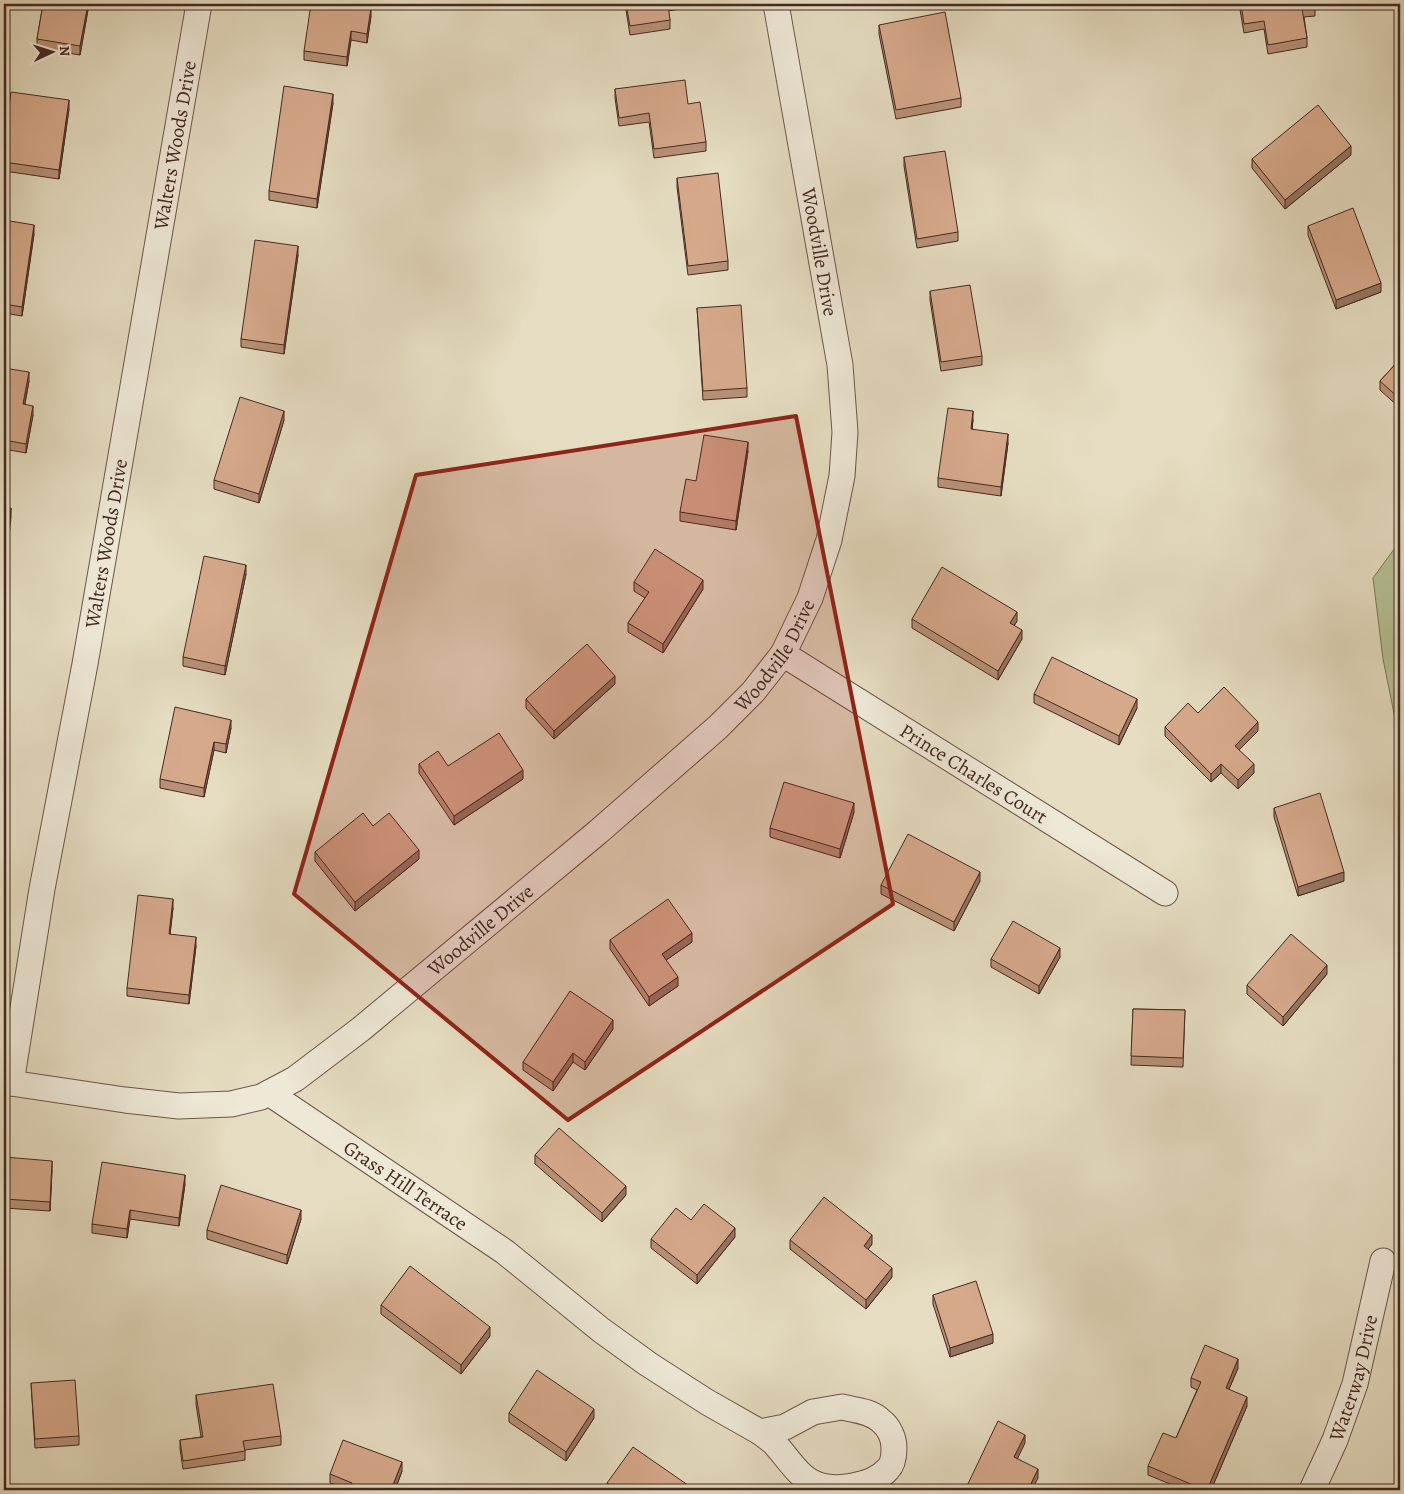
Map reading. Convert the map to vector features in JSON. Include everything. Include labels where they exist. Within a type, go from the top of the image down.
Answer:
[{"type":"street","name":"Walters Woods Drive","points":[[8,1083],[42,889],[85,664],[198,4]]},
{"type":"street","name":"Woodville Drive","points":[[269,1093],[295,1079],[362,1029],[598,832],[718,727],[753,692],[783,654],[810,598],[829,540],[842,476],[845,432],[840,365],[776,4]]},
{"type":"street","name":"Prince Charles Court","points":[[783,654],[1165,894]]},
{"type":"street","points":[[8,1083],[179,1106],[231,1104],[261,1097],[269,1093]]},
{"type":"street","name":"Grass Hill Terrace","points":[[269,1093],[505,1252],[601,1330],[648,1364],[706,1402],[760,1432],[774,1443],[801,1474],[814,1484],[828,1488],[847,1488],[869,1481],[888,1469],[894,1457],[894,1443],[890,1430],[881,1420],[865,1412],[842,1407],[813,1412],[784,1427],[760,1432]]},
{"type":"street","name":"Waterway Drive","points":[[1312,1490],[1335,1440],[1355,1384],[1383,1261]]},
{"type":"highlighted area","points":[[796,416],[893,904],[568,1120],[294,894],[416,475]]},
{"type":"green space","points":[[1400,541],[1400,743],[1383,659],[1373,578]]},
{"type":"building","points":[[43,4],[88,4],[80,46],[37,39]]},
{"type":"building","points":[[311,4],[356,4],[371,8],[367,34],[351,31],[347,57],[304,51]]},
{"type":"building","points":[[626,4],[668,4],[670,20],[630,26]]},
{"type":"building","points":[[1241,4],[1315,4],[1315,7],[1302,9],[1307,38],[1268,45],[1264,21],[1244,24]]},
{"type":"building","points":[[945,12],[961,98],[896,110],[879,25]]},
{"type":"building","points":[[685,80],[688,104],[700,102],[706,142],[654,149],[649,113],[619,118],[615,89]]},
{"type":"building","points":[[284,86],[333,94],[317,199],[269,191]]},
{"type":"building","points":[[11,92],[69,100],[59,170],[4,162],[4,144]]},
{"type":"building","points":[[1318,105],[1351,146],[1285,200],[1252,159]]},
{"type":"building","points":[[945,151],[958,232],[917,239],[904,157]]},
{"type":"building","points":[[718,173],[728,261],[688,266],[677,178]]},
{"type":"building","points":[[1353,208],[1381,283],[1336,300],[1308,226]]},
{"type":"building","points":[[4,220],[34,225],[22,307],[4,304]]},
{"type":"building","points":[[255,240],[298,246],[284,345],[241,339]]},
{"type":"building","points":[[970,285],[982,356],[941,362],[930,291]]},
{"type":"building","points":[[741,305],[747,388],[703,391],[697,308]]},
{"type":"building","points":[[1400,359],[1400,399],[1380,381]]},
{"type":"building","points":[[4,368],[29,372],[23,404],[33,406],[26,444],[4,440]]},
{"type":"building","points":[[240,397],[284,411],[259,494],[214,480]]},
{"type":"building","points":[[948,408],[973,411],[971,429],[1008,434],[1001,487],[938,478]]},
{"type":"building","points":[[704,435],[748,442],[736,521],[680,512],[686,479],[696,481]]},
{"type":"building","points":[[4,507],[11,508],[4,579]]},
{"type":"building","points":[[655,549],[703,580],[663,644],[628,623],[649,592],[634,582]]},
{"type":"building","points":[[204,556],[246,565],[225,666],[183,657]]},
{"type":"building","points":[[942,567],[1017,612],[1010,623],[1022,630],[998,671],[912,619]]},
{"type":"building","points":[[587,644],[615,676],[554,731],[526,699]]},
{"type":"building","points":[[1052,657],[1137,699],[1119,736],[1034,694]]},
{"type":"building","points":[[1224,687],[1258,722],[1235,746],[1254,764],[1238,780],[1221,764],[1211,774],[1165,727],[1188,703],[1198,713]]},
{"type":"building","points":[[175,707],[231,720],[226,744],[214,742],[204,788],[160,779]]},
{"type":"building","points":[[499,733],[523,770],[454,816],[419,764],[438,751],[448,766]]},
{"type":"building","points":[[784,782],[854,803],[840,849],[770,828]]},
{"type":"building","points":[[1320,793],[1344,872],[1298,887],[1274,808]]},
{"type":"building","points":[[363,813],[373,826],[389,813],[419,850],[355,902],[315,852]]},
{"type":"building","points":[[908,834],[980,872],[954,922],[881,885]]},
{"type":"building","points":[[138,895],[173,899],[169,934],[196,937],[189,995],[127,988]]},
{"type":"building","points":[[668,899],[692,933],[662,954],[678,977],[649,997],[610,940]]},
{"type":"building","points":[[1013,921],[1060,948],[1039,986],[991,959]]},
{"type":"building","points":[[1291,934],[1327,965],[1283,1017],[1247,985]]},
{"type":"building","points":[[570,991],[613,1020],[585,1062],[573,1053],[553,1082],[523,1062]]},
{"type":"building","points":[[1133,1009],[1185,1010],[1183,1058],[1131,1056]]},
{"type":"building","points":[[559,1128],[626,1186],[602,1213],[535,1155]]},
{"type":"building","points":[[4,1157],[52,1161],[50,1202],[4,1199]]},
{"type":"building","points":[[102,1162],[185,1175],[179,1218],[130,1210],[127,1229],[92,1224]]},
{"type":"building","points":[[221,1185],[301,1210],[287,1255],[207,1230]]},
{"type":"building","points":[[824,1197],[872,1235],[864,1246],[892,1268],[866,1300],[790,1240]]},
{"type":"building","points":[[704,1204],[735,1228],[697,1275],[651,1239],[676,1208],[691,1220]]},
{"type":"building","points":[[410,1266],[490,1327],[461,1365],[381,1305]]},
{"type":"building","points":[[976,1281],[993,1334],[950,1348],[933,1295]]},
{"type":"building","points":[[1205,1345],[1238,1359],[1226,1388],[1247,1397],[1207,1490],[1148,1466],[1163,1433],[1176,1438],[1201,1382],[1191,1378]]},
{"type":"building","points":[[537,1370],[594,1409],[566,1452],[509,1413]]},
{"type":"building","points":[[75,1380],[79,1436],[35,1439],[31,1383]]},
{"type":"building","points":[[273,1384],[281,1436],[243,1441],[245,1451],[183,1461],[180,1440],[203,1437],[196,1395]]},
{"type":"building","points":[[998,1421],[1025,1435],[1014,1457],[1038,1469],[1028,1490],[965,1490]]},
{"type":"building","points":[[343,1440],[402,1462],[391,1490],[350,1490],[352,1483],[330,1474]]},
{"type":"building","points":[[633,1447],[695,1490],[618,1490],[607,1483]]}]
